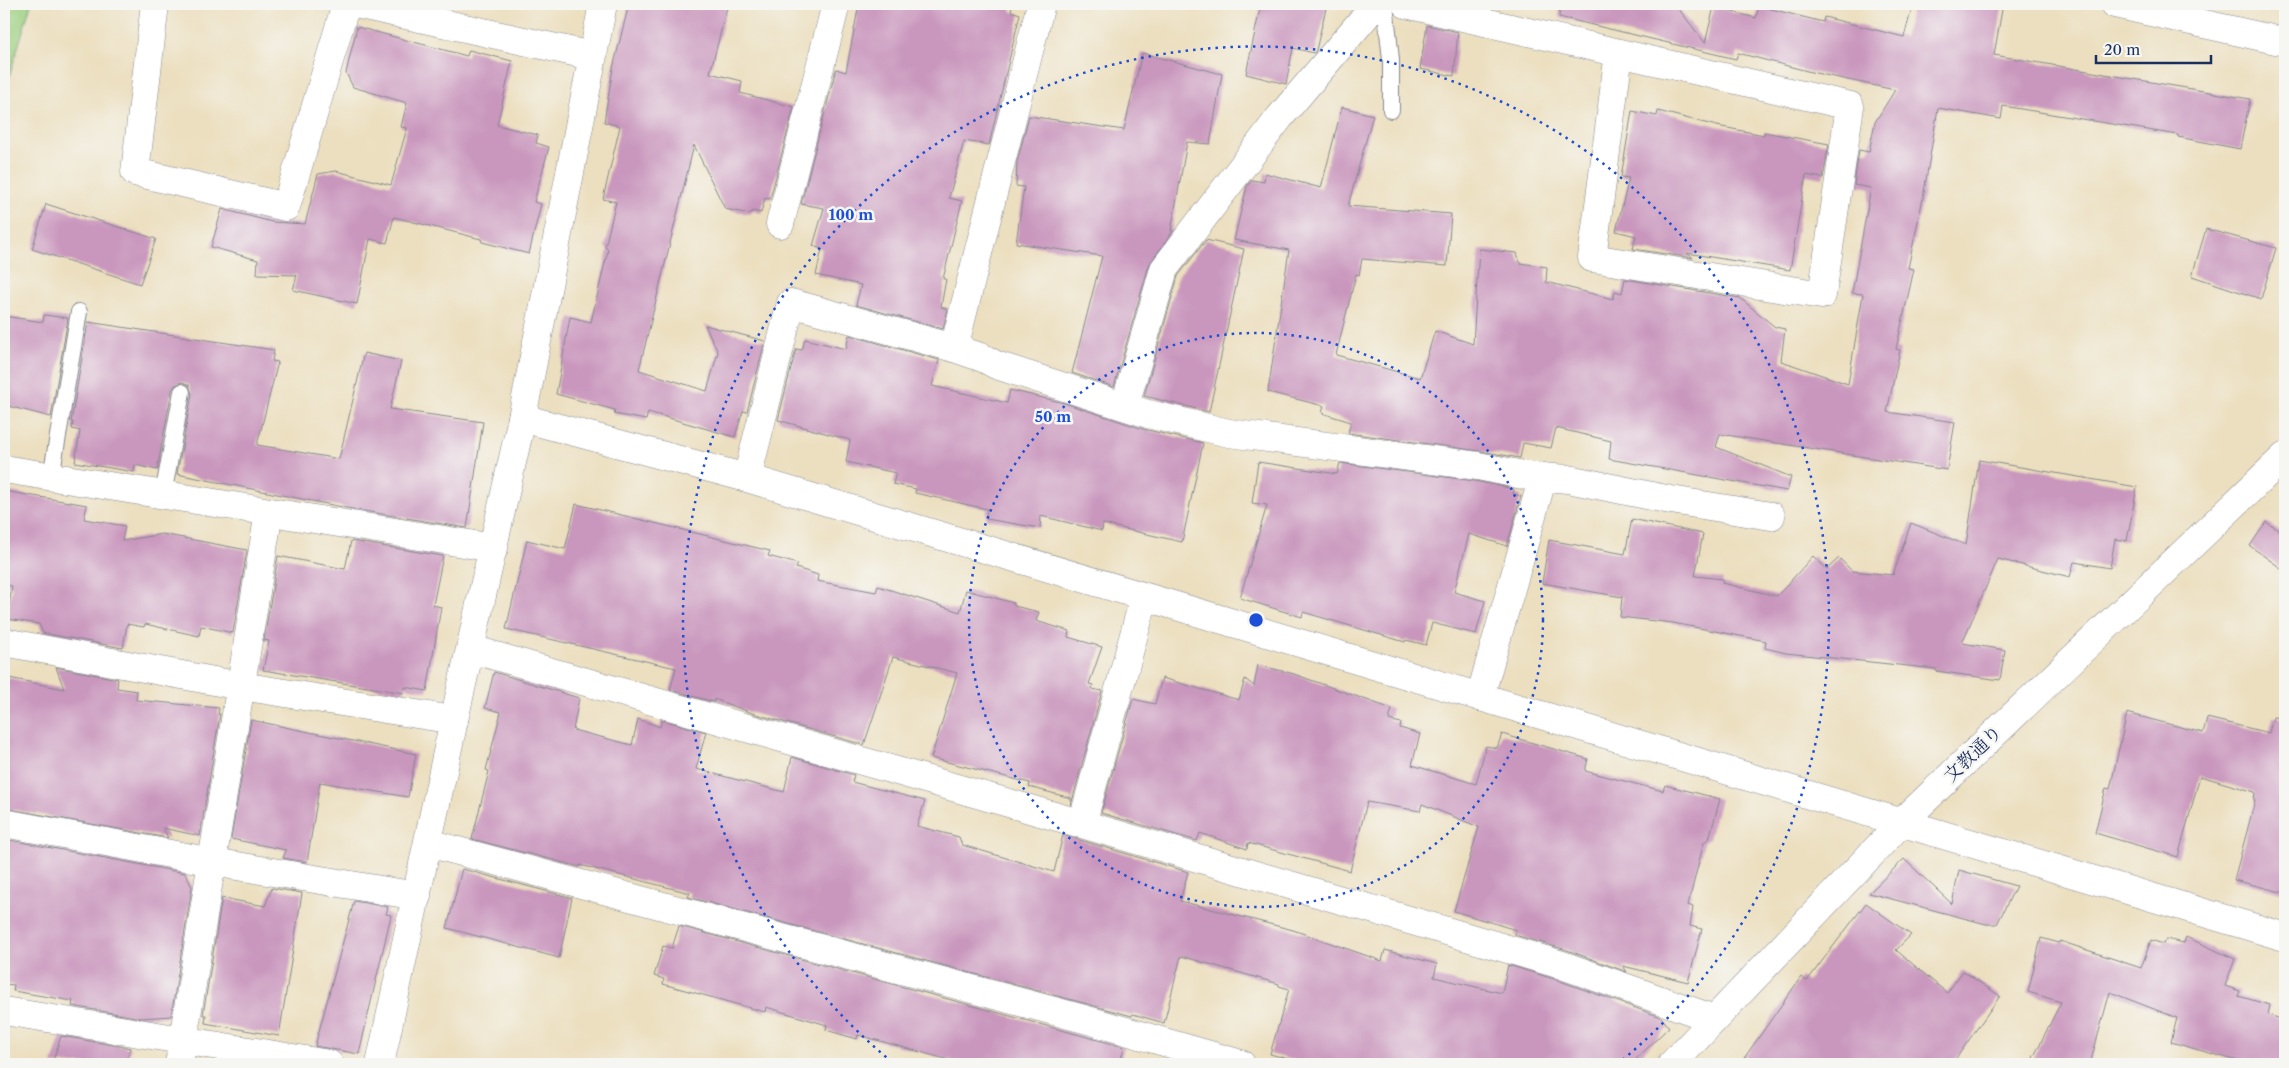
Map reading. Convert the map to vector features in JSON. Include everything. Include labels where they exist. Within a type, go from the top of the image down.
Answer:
[{"type":"street","points":[[155,4],[135,172],[286,207],[346,4]]},
{"type":"street","points":[[356,4],[592,56]]},
{"type":"street","points":[[380,1064],[454,720],[522,418],[603,4]]},
{"type":"street","points":[[780,224],[836,4]]},
{"type":"street","points":[[954,348],[1041,4]]},
{"type":"street","points":[[1125,405],[1164,269],[1280,117],[1376,4]]},
{"type":"street","points":[[1406,4],[1850,106],[1822,295],[1592,258],[1619,54]]},
{"type":"street","points":[[2115,4],[2285,42]]},
{"type":"street","points":[[747,478],[791,303],[954,348],[983,358],[996,365],[1125,405],[1148,414],[1230,434],[1379,452],[1478,466],[1528,476],[1568,479],[1672,500],[1771,516]]},
{"type":"street","points":[[522,418],[747,478],[2285,937]]},
{"type":"street","name":"文教通り","points":[[1672,1064],[1901,823],[2285,456]]},
{"type":"street","points":[[4,469],[494,548]]},
{"type":"street","points":[[1480,697],[1543,477]]},
{"type":"street","points":[[181,1052],[269,512]]},
{"type":"street","points":[[1082,824],[1144,598]]},
{"type":"street","points":[[4,642],[241,686],[454,720]]},
{"type":"street","points":[[470,649],[1562,964],[1714,1019]]},
{"type":"street","points":[[4,823],[213,862],[416,896]]},
{"type":"street","points":[[428,843],[1084,1019],[1241,1064]]},
{"type":"street","points":[[4,1011],[181,1052],[329,1064]]},
{"type":"lane","points":[[1385,4],[1391,60],[1391,110]]},
{"type":"lane","points":[[51,477],[79,312]]},
{"type":"lane","points":[[163,494],[182,392]]},
{"type":"green space","points":[[4,4],[31,4],[4,94]]},
{"type":"building","points":[[629,4],[728,4],[710,73],[742,81],[740,93],[794,107],[770,199],[765,198],[761,213],[753,211],[750,214],[725,209],[694,145],[639,370],[707,391],[718,352],[705,325],[765,341],[747,412],[743,411],[735,437],[648,412],[646,420],[614,414],[615,410],[556,394],[570,317],[591,322],[608,250],[605,247],[616,202],[603,199],[620,126],[604,122],[613,68]]},
{"type":"building","points":[[859,4],[1013,4],[1011,11],[1020,14],[989,145],[964,141],[949,198],[962,201],[943,279],[946,279],[941,307],[948,309],[943,329],[856,305],[861,285],[816,275],[822,249],[813,246],[824,208],[801,204],[836,69],[846,72]]},
{"type":"building","points":[[1261,4],[1327,4],[1316,50],[1314,53],[1293,48],[1286,84],[1246,74]]},
{"type":"building","points":[[1560,4],[1675,4],[1705,43],[1714,7],[1756,18],[1759,6],[1823,22],[1824,17],[1904,37],[1913,4],[2003,4],[1994,55],[2250,99],[2240,149],[2178,137],[2178,135],[2003,106],[2001,119],[1938,108],[1923,198],[1908,268],[1914,269],[1896,349],[1900,350],[1887,412],[1955,422],[1947,470],[1720,434],[1716,447],[1791,477],[1787,491],[1609,459],[1611,441],[1556,428],[1551,448],[1523,443],[1520,458],[1348,433],[1351,422],[1322,413],[1324,406],[1268,392],[1289,250],[1234,240],[1247,186],[1252,180],[1264,182],[1265,173],[1321,188],[1342,107],[1373,115],[1348,206],[1451,214],[1447,266],[1362,259],[1359,275],[1356,274],[1336,355],[1420,378],[1435,331],[1473,344],[1479,249],[1517,253],[1520,263],[1547,267],[1546,282],[1613,299],[1615,291],[1622,293],[1625,279],[1740,298],[1775,327],[1785,329],[1781,361],[1848,384],[1863,294],[1852,293],[1871,188],[1854,185],[1859,150],[1869,152],[1875,122],[1895,90],[1811,72],[1738,53],[1736,59],[1559,17]]},
{"type":"building","points":[[1427,25],[1458,32],[1454,76],[1420,69]]},
{"type":"building","points":[[357,27],[467,56],[469,50],[512,61],[497,125],[538,135],[536,143],[549,147],[534,202],[541,204],[529,254],[482,242],[481,239],[394,217],[387,243],[370,239],[357,304],[293,290],[297,275],[257,274],[258,260],[211,247],[222,209],[272,222],[305,224],[318,174],[336,171],[391,185],[407,128],[401,127],[407,103],[353,87],[346,73]]},
{"type":"building","points":[[1142,53],[1222,74],[1210,144],[1187,142],[1171,231],[1173,231],[1149,265],[1114,387],[1072,373],[1102,256],[1016,243],[1024,187],[1016,186],[1017,162],[1029,116],[1124,130]]},
{"type":"building","points":[[1632,111],[1657,116],[1658,111],[1717,126],[1764,135],[1764,132],[1829,144],[1823,178],[1806,175],[1790,270],[1687,253],[1693,258],[1633,249],[1636,236],[1616,231],[1629,178],[1621,177]]},
{"type":"building","points":[[46,204],[156,239],[140,284],[32,249]]},
{"type":"building","points":[[2206,229],[2276,248],[2261,299],[2192,276]]},
{"type":"building","points":[[1206,240],[1244,249],[1209,412],[1144,396],[1178,276]]},
{"type":"building","points":[[44,315],[68,318],[51,417],[4,405],[4,316],[43,322]]},
{"type":"building","points":[[88,322],[274,350],[272,361],[278,362],[257,445],[339,459],[364,353],[401,361],[390,409],[483,422],[467,528],[352,509],[177,474],[192,394],[189,385],[183,382],[175,385],[172,390],[157,470],[135,465],[134,472],[75,462],[80,431],[72,429],[73,422],[71,422]]},
{"type":"building","points":[[849,335],[939,360],[932,386],[1007,403],[1010,390],[1064,403],[1143,429],[1203,443],[1182,542],[1103,524],[1102,531],[1041,516],[1040,528],[986,519],[987,509],[915,493],[916,489],[893,484],[896,473],[846,462],[850,440],[778,420],[796,349],[802,350],[805,339],[846,349]]},
{"type":"building","points":[[1979,460],[2137,487],[2127,541],[2115,539],[2110,568],[2074,562],[2070,577],[1998,559],[1962,643],[2005,650],[2000,680],[1936,671],[1936,669],[1786,653],[1765,648],[1766,641],[1673,623],[1620,617],[1622,597],[1542,583],[1549,540],[1625,554],[1632,519],[1703,534],[1695,576],[1723,579],[1722,583],[1777,596],[1813,556],[1827,569],[1839,558],[1852,571],[1893,575],[1911,523],[1966,545]]},
{"type":"building","points":[[1258,462],[1337,474],[1340,463],[1475,481],[1514,489],[1513,494],[1521,496],[1507,546],[1469,534],[1454,592],[1485,601],[1476,634],[1432,623],[1426,645],[1406,640],[1405,642],[1303,612],[1302,617],[1240,598],[1267,505],[1252,503]]},
{"type":"building","points":[[4,491],[87,505],[84,519],[125,526],[122,541],[162,534],[247,550],[233,633],[201,626],[199,636],[145,624],[144,627],[127,624],[123,648],[43,633],[39,624],[7,619],[12,586],[4,585]]},
{"type":"building","points":[[576,504],[770,551],[768,556],[798,564],[796,568],[818,575],[817,581],[876,592],[878,586],[960,612],[966,590],[1014,603],[1014,606],[1039,612],[1036,621],[1069,631],[1068,637],[1102,647],[1089,684],[1093,685],[1092,689],[1102,691],[1071,805],[1071,798],[1029,787],[1030,783],[931,758],[957,673],[893,657],[864,745],[752,713],[714,699],[714,702],[670,690],[676,668],[506,629],[527,540],[565,549]]},
{"type":"building","points":[[2266,522],[2285,534],[2285,571],[2250,546]]},
{"type":"building","points":[[351,541],[443,556],[433,605],[441,607],[427,691],[405,687],[404,693],[263,670],[269,641],[264,640],[278,556],[345,569]]},
{"type":"building","points":[[1258,665],[1294,674],[1392,709],[1389,720],[1401,723],[1400,728],[1420,734],[1412,765],[1476,784],[1486,746],[1497,748],[1502,734],[1588,759],[1585,771],[1663,791],[1665,785],[1720,799],[1709,839],[1704,842],[1688,905],[1693,907],[1690,926],[1702,929],[1688,982],[1623,966],[1627,972],[1567,950],[1515,935],[1516,930],[1454,911],[1479,827],[1422,804],[1420,811],[1367,802],[1350,871],[1248,843],[1247,849],[1200,833],[1197,841],[1101,813],[1133,699],[1155,704],[1162,678],[1239,700],[1245,679],[1254,686]]},
{"type":"building","points":[[56,667],[118,679],[117,688],[137,691],[136,700],[219,708],[218,714],[220,714],[200,836],[163,828],[168,838],[4,808],[4,677],[64,689]]},
{"type":"building","points":[[494,672],[579,698],[573,730],[632,745],[638,719],[660,727],[662,720],[706,732],[696,769],[784,792],[792,757],[854,775],[852,782],[925,801],[917,826],[959,837],[962,845],[1054,872],[1063,835],[1188,872],[1180,901],[1293,930],[1382,961],[1385,950],[1437,964],[1434,977],[1502,993],[1508,965],[1557,980],[1661,1017],[1669,1027],[1631,1064],[1307,1064],[1270,1054],[1289,989],[1279,986],[1279,984],[1181,956],[1164,1023],[688,897],[690,893],[472,839],[489,771],[486,770],[501,712],[485,708]]},
{"type":"building","points":[[2127,713],[2203,733],[2207,718],[2269,733],[2273,717],[2285,718],[2285,893],[2234,880],[2255,801],[2255,792],[2200,776],[2178,857],[2095,833],[2106,788],[2110,789]]},
{"type":"building","points":[[251,720],[416,754],[408,797],[320,782],[307,862],[283,858],[286,850],[231,839]]},
{"type":"building","points":[[4,839],[185,873],[192,887],[171,1016],[141,1018],[72,1006],[73,1001],[13,991],[14,985],[4,984]]},
{"type":"building","points":[[1904,859],[1952,904],[1959,870],[2016,886],[1997,924],[1986,924],[1869,893]]},
{"type":"building","points":[[462,869],[572,898],[559,958],[447,928]]},
{"type":"building","points":[[272,888],[302,893],[279,1036],[205,1023],[206,1015],[203,1015],[222,898],[265,906]]},
{"type":"building","points":[[354,901],[388,907],[386,914],[391,915],[359,1054],[315,1046]]},
{"type":"building","points":[[1866,903],[1911,935],[1896,950],[1947,993],[1963,971],[2000,996],[1952,1064],[1740,1064],[1801,977],[1807,981]]},
{"type":"building","points":[[679,926],[1124,1047],[1120,1064],[964,1064],[858,1035],[857,1039],[826,1030],[827,1025],[766,1007],[765,1012],[663,984],[664,979],[654,976],[663,946],[672,948]]},
{"type":"building","points":[[2186,937],[2235,959],[2225,986],[2240,991],[2238,996],[2270,1005],[2268,1015],[2285,1020],[2285,1064],[2248,1064],[2171,1042],[2177,1018],[2110,992],[2090,1064],[2030,1064],[2061,1002],[2028,992],[2041,938],[2059,943],[2060,941],[2141,968],[2151,940],[2163,944],[2166,939],[2184,943]]},
{"type":"building","points":[[61,1036],[131,1048],[125,1064],[52,1064]]}]
